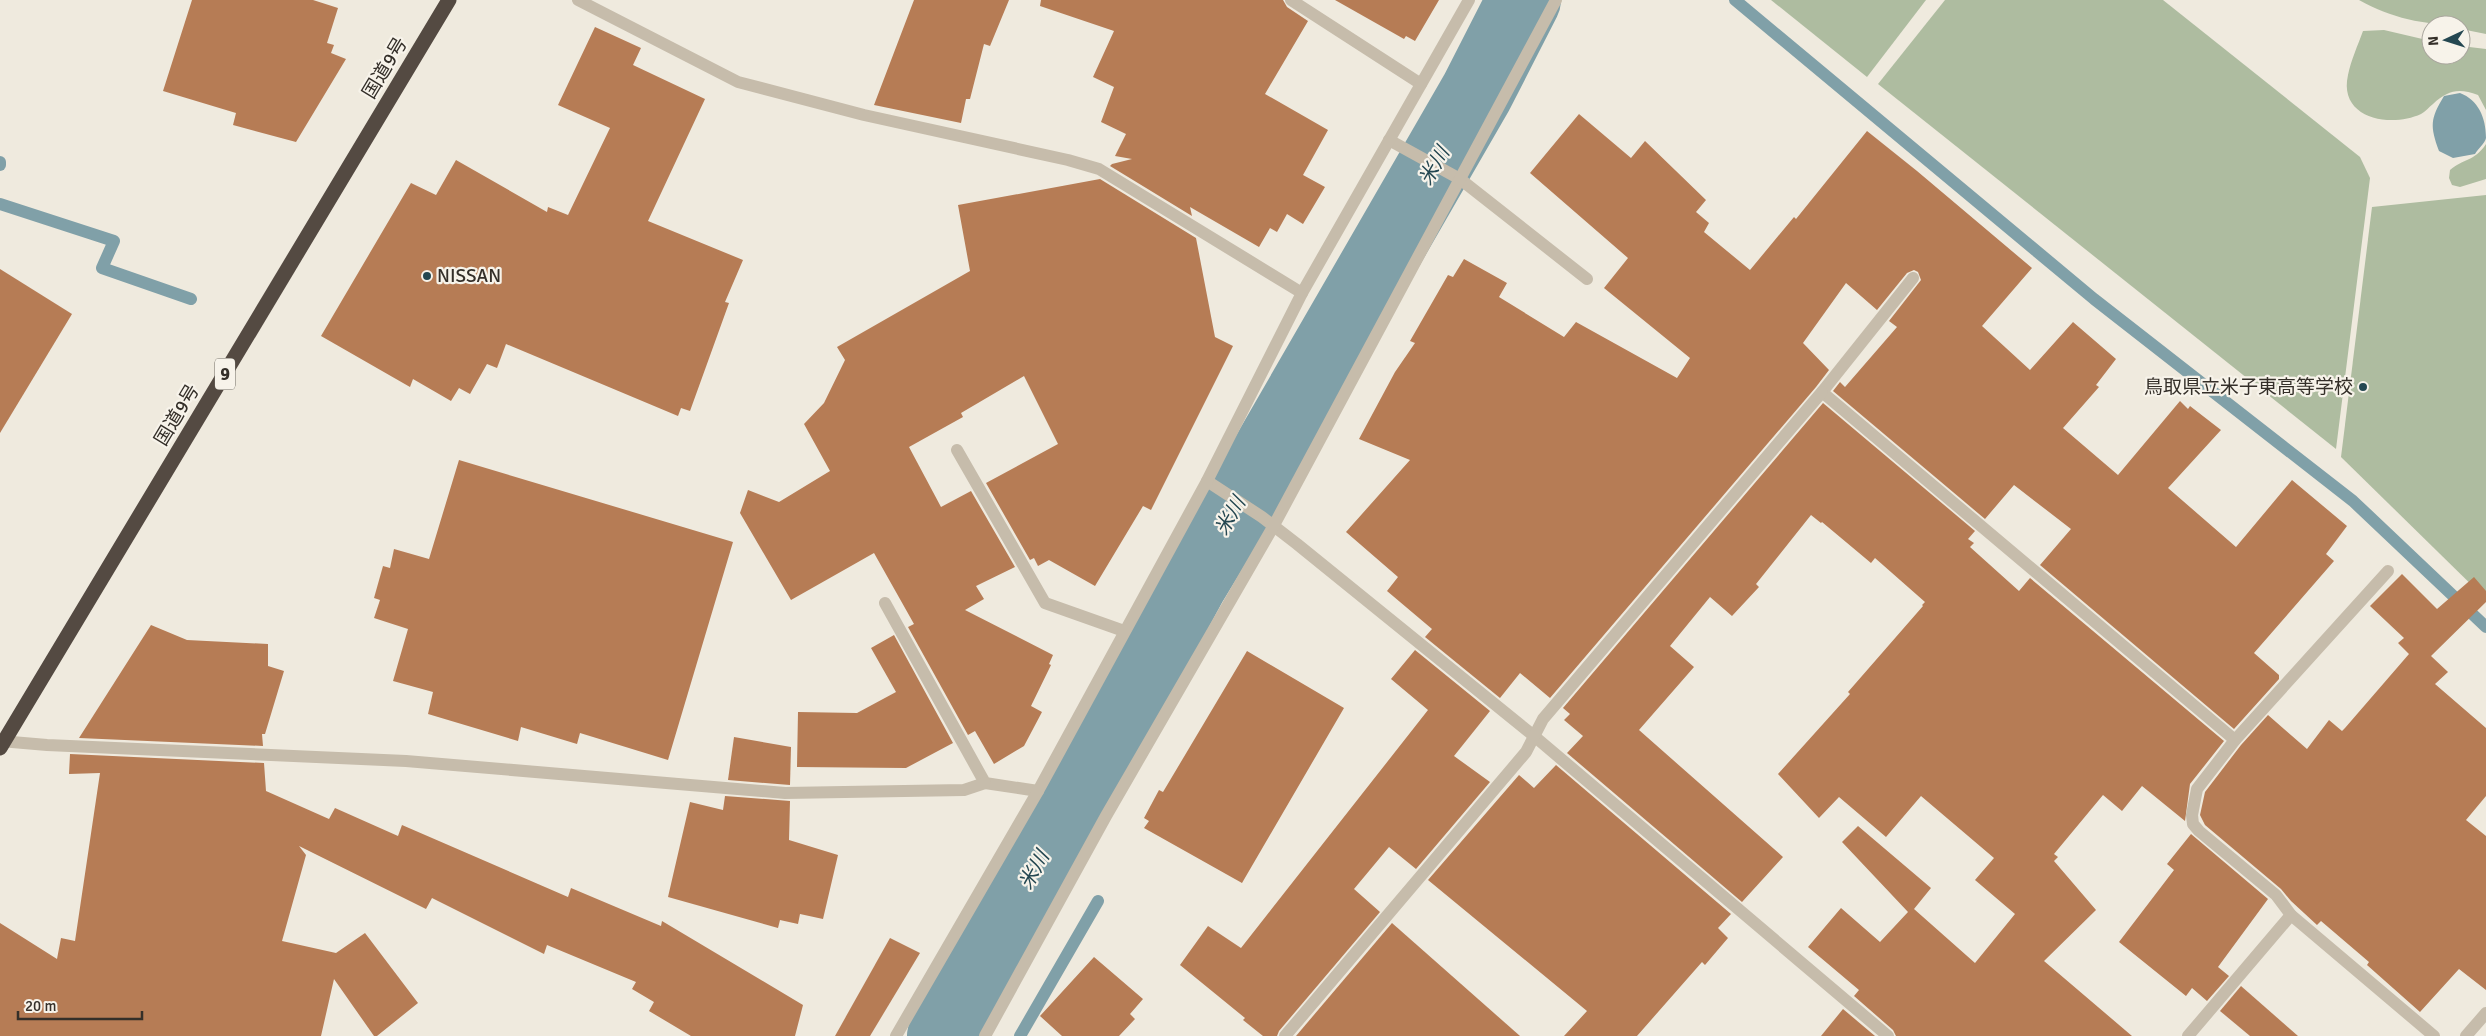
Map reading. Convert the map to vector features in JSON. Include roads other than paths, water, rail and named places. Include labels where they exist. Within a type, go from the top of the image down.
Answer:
[{"type":"highway","name":"国道9号","points":[[1,743],[449,0]]},
{"type":"street","points":[[578,0],[738,82],[864,115],[1068,160],[1098,169],[1302,293]]},
{"type":"street","points":[[1291,0],[1421,84]]},
{"type":"street","points":[[896,1036],[1038,791],[1124,630],[1207,481],[1302,293],[1469,0]]},
{"type":"street","points":[[985,1036],[1106,816],[1273,527],[1556,0]]},
{"type":"street","points":[[1389,140],[1460,179],[1587,279]]},
{"type":"street","points":[[1285,1036],[1526,752],[1543,719],[1822,392],[1913,278]]},
{"type":"street","points":[[1822,392],[2235,740]]},
{"type":"street","points":[[957,450],[1045,603],[1124,630]]},
{"type":"street","points":[[1207,481],[1262,517],[1534,736],[1888,1036]]},
{"type":"street","points":[[2388,571],[2235,740],[2197,789],[2192,815],[2194,824],[2199,831],[2276,896],[2291,915],[2434,1036]]},
{"type":"street","points":[[886,603],[985,783]]},
{"type":"street","points":[[1,743],[406,761],[785,793],[964,790],[985,783],[1038,791]]},
{"type":"street","points":[[2188,1036],[2291,915]]},
{"type":"street","points":[[2466,1036],[2486,1013]]},
{"type":"water","points":[[2460,93],[2472,100],[2480,110],[2486,130],[2486,138],[2475,154],[2453,158],[2439,151],[2434,135],[2433,123],[2436,111],[2444,96]]},
{"type":"waterway","name":"米川","points":[[944,1036],[1062,823],[1190,584],[1249,487],[1477,92],[1524,0]]},
{"type":"waterway","points":[[1735,0],[2094,299],[2353,501],[2486,627]]},
{"type":"waterway","points":[[0,204],[114,241],[102,268],[191,299]]},
{"type":"waterway","points":[[1020,1036],[1098,901]]},
{"type":"place","name":"NISSAN","points":[[427,276]]},
{"type":"place","name":"鳥取県立米子東高等学校","points":[[2363,387]]}]
